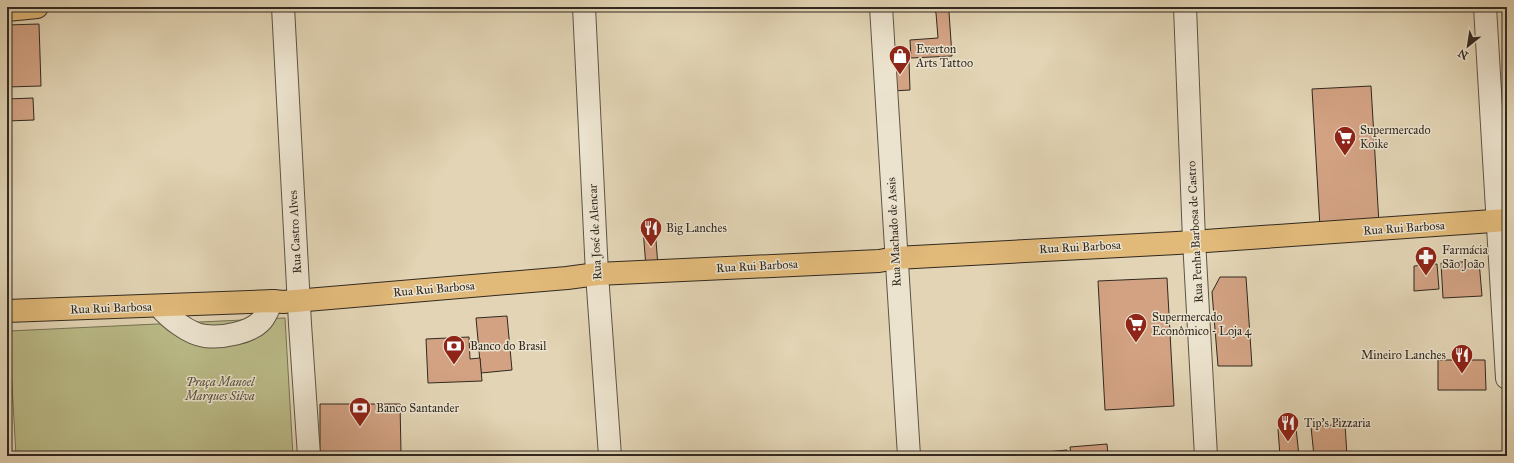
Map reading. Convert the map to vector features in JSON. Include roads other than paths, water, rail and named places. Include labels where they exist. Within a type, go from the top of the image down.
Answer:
[{"type":"main road","points":[[7,10],[37,7]]},
{"type":"main road","name":"Rua Rui Barbosa","points":[[7,311],[299,301],[559,279],[597,274],[879,261],[896,258],[1177,243],[1194,240],[1467,224],[1502,220]]},
{"type":"street","name":"Rua Castro Alves","points":[[283,7],[309,456]]},
{"type":"street","name":"Rua José de Alencar","points":[[584,7],[597,274],[610,456]]},
{"type":"street","name":"Rua Machado de Assis","points":[[881,7],[909,456]]},
{"type":"street","name":"Rua Penha Barbosa de Castro","points":[[1185,7],[1194,240],[1206,456]]},
{"type":"street","points":[[1485,7],[1502,220],[1507,378]]},
{"type":"street","points":[[160,306],[168,317],[204,336],[228,335],[243,332],[254,327],[262,320],[273,301]]},
{"type":"place","name":"Everton Arts Tattoo","points":[[900,76]]},
{"type":"place","name":"Supermercado Koike","points":[[1345,156]]},
{"type":"place","name":"Big Lanches","points":[[651,248]]},
{"type":"place","name":"Farmácia São João","points":[[1426,276]]},
{"type":"place","name":"Supermercado Econômico - Loja 4","points":[[1136,344]]},
{"type":"place","name":"Banco do Brasil","points":[[454,366]]},
{"type":"place","name":"Mineiro Lanches","points":[[1462,374]]},
{"type":"place","name":"Banco Santander","points":[[360,428]]},
{"type":"place","name":"Tip's Pizzaria","points":[[1288,442]]},
{"type":"park label","name":"Praça Manoel Marques Silva","points":[[220,389]]}]
